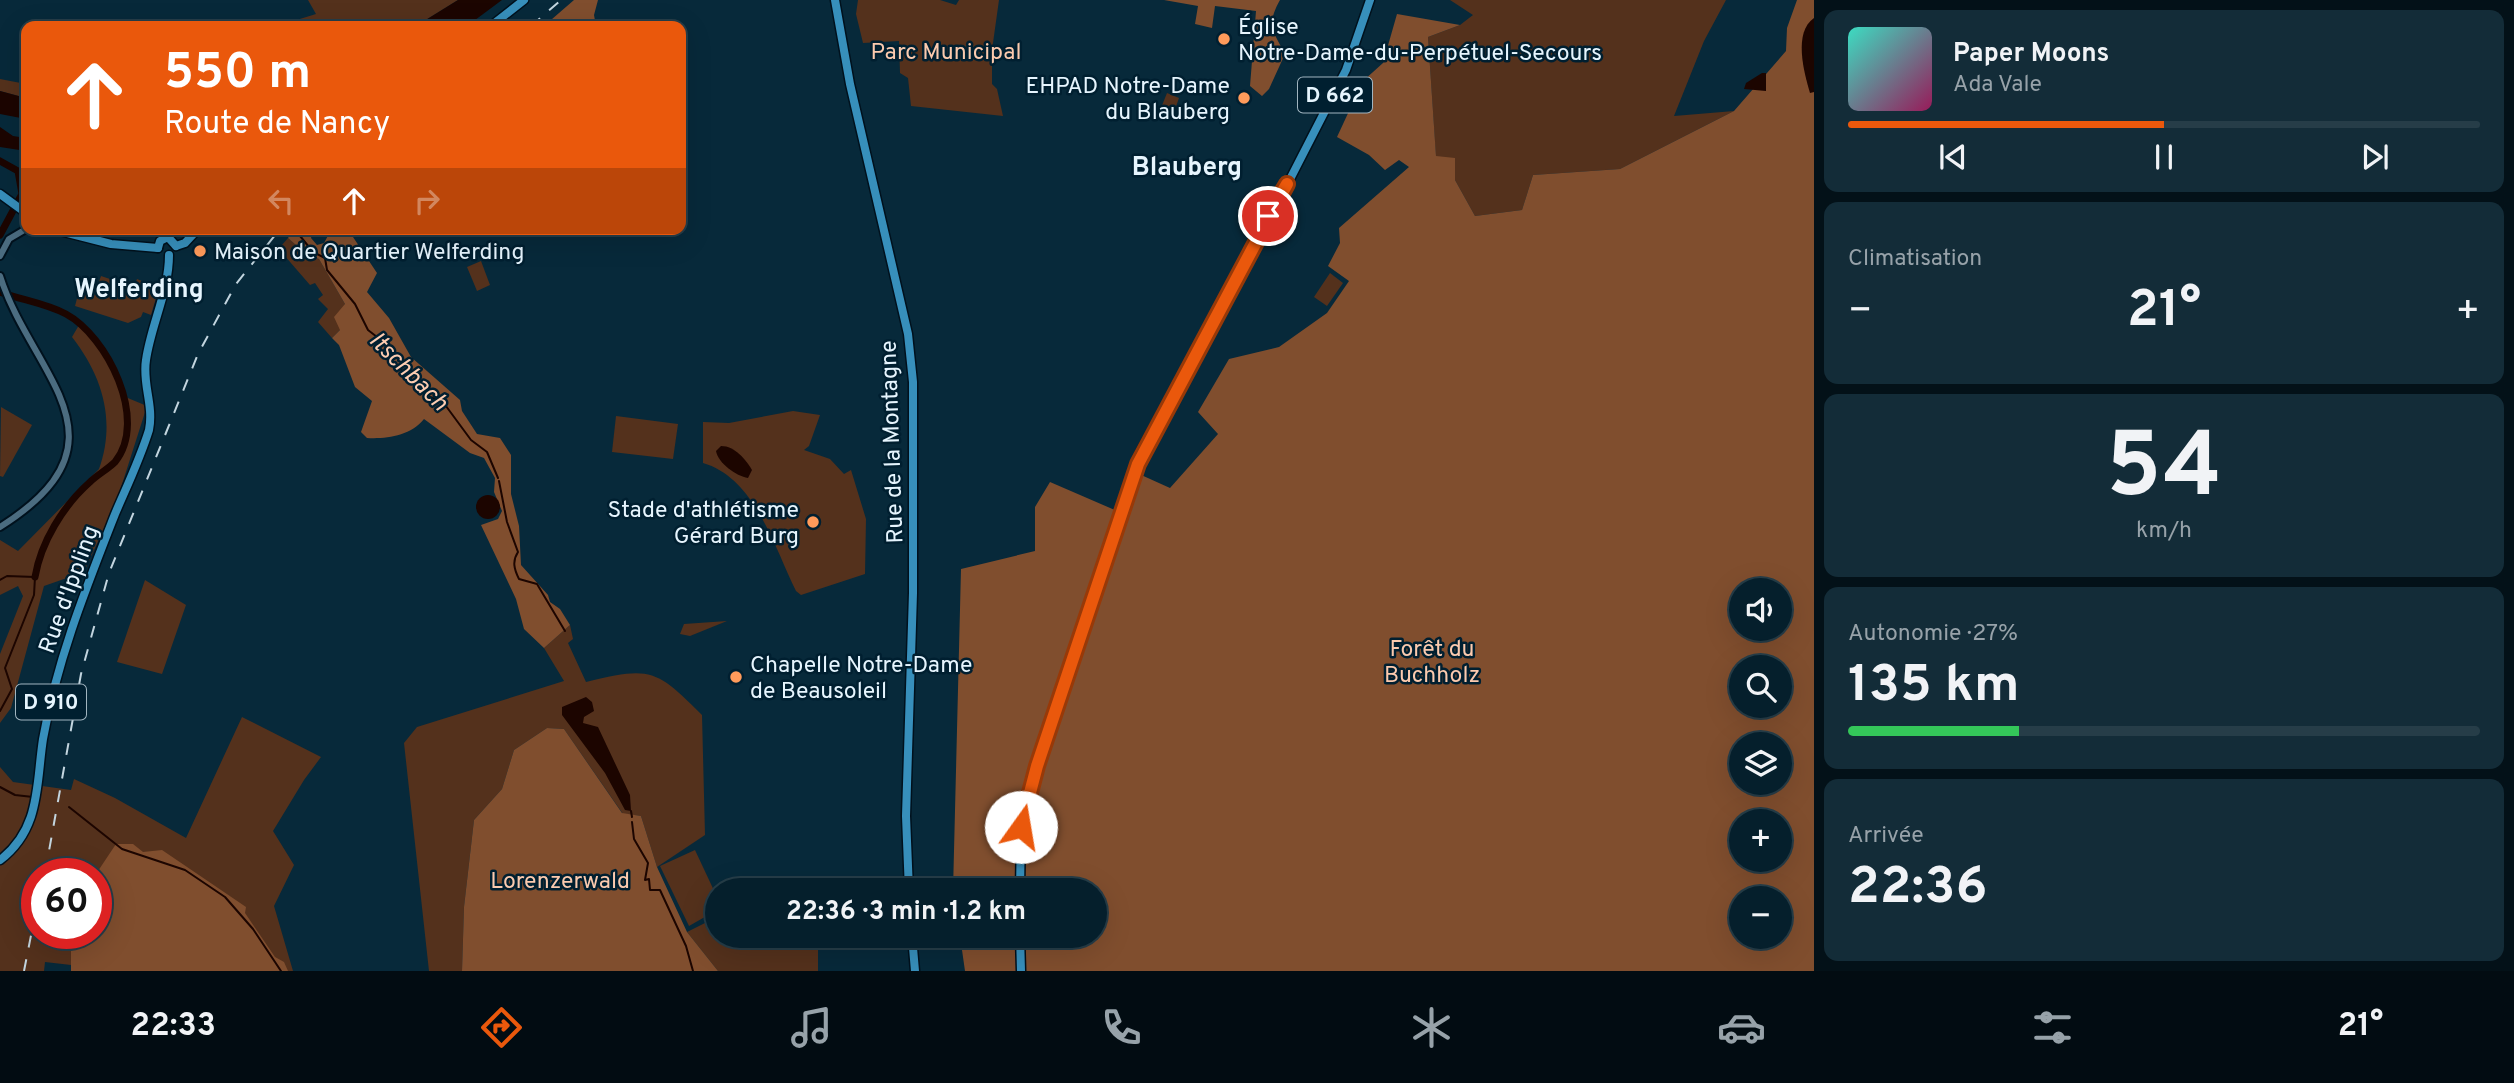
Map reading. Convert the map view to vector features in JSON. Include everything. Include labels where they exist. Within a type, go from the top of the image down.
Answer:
[{"type":"main road","points":[[497,21],[521,0]]},
{"type":"main road","name":"Rue de la Montagne","points":[[835,0],[850,84],[908,334],[914,382],[914,567],[906,816],[908,878]]},
{"type":"main road","name":"D 662","points":[[1020,878],[1021,827],[1029,790],[1119,514],[1138,464],[1344,75],[1370,0]]},
{"type":"main road","points":[[0,194],[21,209]]},
{"type":"main road","points":[[76,235],[111,244],[158,248],[169,255],[176,246],[185,243],[192,235]]},
{"type":"main road","points":[[158,248],[164,238],[172,239],[176,246]]},
{"type":"main road","name":"Rue d'Ippling","points":[[0,860],[19,842],[31,820],[38,792],[44,733],[66,645],[156,421],[149,396],[145,363],[164,290],[169,255]]},
{"type":"main road","points":[[913,948],[915,971]]},
{"type":"main road","points":[[1020,948],[1021,971]]},
{"type":"street","points":[[0,256],[9,239],[21,232]]},
{"type":"street","points":[[0,276],[4,289],[63,399],[68,444],[59,471],[43,492],[23,513],[0,527]]},
{"type":"green space","points":[[308,0],[458,0],[424,21],[293,21],[316,14]]},
{"type":"green space","points":[[574,0],[598,0],[595,21],[550,21]]},
{"type":"green space","name":"Parc Municipal","points":[[858,0],[940,0],[956,5],[959,0],[999,0],[992,50],[992,84],[997,89],[1003,116],[911,106],[908,78],[900,73],[899,41],[863,43],[856,14]]},
{"type":"green space","points":[[1164,0],[1280,0],[1272,22],[1285,54],[1269,89],[1262,96],[1250,86],[1256,11],[1215,6],[1212,28],[1195,24],[1198,6]]},
{"type":"green space","points":[[1450,0],[1726,0],[1704,41],[1674,116],[1734,111],[1620,169],[1533,175],[1522,210],[1475,216],[1455,180],[1455,158],[1436,158],[1428,37],[1460,25],[1473,15]]},
{"type":"green space","name":"Forêt du Buchholz","points":[[1797,0],[1814,0],[1814,971],[965,971],[962,948],[1107,948],[1107,878],[953,878],[961,569],[1035,551],[1035,507],[1050,482],[1124,514],[1139,474],[1170,488],[1218,434],[1198,412],[1229,359],[1279,347],[1327,313],[1349,281],[1328,266],[1340,243],[1339,228],[1409,167],[1399,160],[1385,170],[1369,155],[1337,137],[1363,81],[1383,63],[1397,14],[1460,25],[1428,37],[1436,156],[1455,158],[1455,180],[1475,216],[1522,210],[1533,175],[1620,169],[1734,111],[1786,51],[1787,28]]},
{"type":"green space","points":[[0,79],[21,83],[21,97],[0,91]]},
{"type":"green space","points":[[1167,93],[1179,98],[1172,118],[1159,113]]},
{"type":"green space","points":[[290,235],[312,235],[317,245],[324,243],[328,235],[353,237],[377,273],[367,292],[389,318],[411,357],[460,400],[462,411],[477,434],[500,438],[511,455],[511,494],[519,526],[521,565],[548,595],[550,602],[560,609],[570,625],[544,648],[524,629],[516,599],[481,525],[498,519],[502,511],[494,492],[495,478],[484,458],[470,453],[424,419],[405,433],[390,437],[367,438],[361,432],[372,401],[355,387],[339,345],[332,338],[340,330],[334,317],[345,304],[319,259],[306,254],[288,238]]},
{"type":"green space","points":[[288,238],[306,254],[319,259],[345,304],[340,330],[332,338],[318,322],[328,309],[318,299],[323,295],[315,283],[310,285],[284,255],[282,245]]},
{"type":"green space","points":[[481,261],[490,285],[477,291],[467,267]]},
{"type":"green space","points":[[1330,273],[1343,283],[1327,306],[1314,297]]},
{"type":"green space","points":[[101,276],[134,287],[137,279],[159,288],[151,315],[143,312],[141,317],[128,323],[75,306],[79,291],[94,296]]},
{"type":"green space","points":[[79,325],[111,363],[123,396],[147,406],[117,500],[84,572],[44,586],[11,708],[0,723],[0,654],[23,596],[18,586],[0,595],[0,540],[18,551],[99,469],[104,451],[104,400],[92,368],[72,337]]},
{"type":"green space","points":[[1,407],[32,425],[3,477],[0,476]]},
{"type":"green space","name":"Stade d'athlétisme Gérard Burg","points":[[793,411],[820,415],[809,446],[804,450],[830,459],[844,474],[851,470],[866,519],[865,574],[801,595],[796,591],[771,535],[749,498],[721,471],[703,463],[703,422],[729,423]]},
{"type":"green space","points":[[616,416],[678,424],[673,459],[612,452]]},
{"type":"green space","points":[[145,580],[186,605],[162,674],[117,662]]},
{"type":"green space","points":[[727,621],[690,636],[680,634],[684,624]]},
{"type":"green space","points":[[570,625],[573,639],[568,643],[586,682],[625,674],[651,675],[674,688],[702,715],[705,835],[657,867],[641,816],[623,814],[564,729],[547,728],[514,750],[502,789],[474,820],[464,907],[462,971],[429,971],[404,743],[417,727],[564,681],[544,648]]},
{"type":"green space","points":[[242,717],[321,757],[273,831],[294,865],[274,906],[293,971],[71,971],[71,965],[45,962],[44,971],[0,971],[0,767],[13,782],[71,790],[74,779],[115,798],[186,838]]},
{"type":"green space","name":"Lorenzerwald","points":[[547,728],[564,729],[622,813],[641,816],[657,867],[687,932],[718,971],[462,971],[464,907],[474,820],[502,789],[514,750]]},
{"type":"green space","points":[[116,844],[133,844],[143,852],[162,850],[246,907],[245,913],[275,957],[284,962],[288,971],[71,971],[71,949],[112,949],[112,858],[107,858]]},
{"type":"green space","points":[[695,850],[708,878],[705,878],[705,917],[689,926],[660,866]]},
{"type":"green space","points":[[705,923],[705,948],[818,948],[818,971],[718,971],[687,932]]},
{"type":"shaded area","points":[[458,0],[502,0],[474,21],[424,21]]},
{"type":"shaded area","points":[[1814,18],[1814,92],[1810,93],[1803,64],[1802,43],[1808,24]]},
{"type":"shaded area","points":[[1766,73],[1766,91],[1744,89],[1746,83]]},
{"type":"shaded area","points":[[0,91],[21,97],[21,118],[0,114]]},
{"type":"shaded area","points":[[0,127],[13,136],[21,137],[21,150],[0,147]]},
{"type":"shaded area","points":[[721,446],[731,448],[743,458],[752,470],[748,478],[733,472],[720,460],[716,451]]},
{"type":"shaded area","points":[[488,495],[499,502],[500,507],[493,518],[488,519],[477,512],[476,507],[483,496]]},
{"type":"shaded area","points":[[586,697],[592,702],[594,711],[584,717],[583,723],[598,727],[630,795],[631,811],[625,810],[605,773],[562,715],[562,707]]},
{"type":"waterway","points":[[0,161],[18,171],[21,188]]},
{"type":"waterway","points":[[0,235],[21,196]]},
{"type":"waterway","name":"Itschbach","points":[[299,235],[313,252],[325,258],[327,270],[355,304],[368,330],[386,344],[393,362],[430,397],[443,402],[471,440],[487,452],[498,478]]},
{"type":"waterway","points":[[0,292],[58,310],[81,325],[96,340],[108,359],[119,380],[125,403],[127,424],[124,444],[115,462],[93,479],[62,513],[42,551],[35,577]]},
{"type":"waterway","name":"Itschbach","points":[[499,481],[507,522],[518,552],[514,562],[517,575],[519,579],[537,584],[565,631]]},
{"type":"waterway","points":[[0,580],[7,576],[35,577],[34,595],[5,668],[12,689],[0,711]]},
{"type":"waterway","points":[[0,787],[15,795],[33,797]]},
{"type":"waterway","points":[[69,807],[122,849],[185,870],[225,897],[253,929],[281,971]]},
{"type":"waterway","name":"Itschbach","points":[[631,811],[632,817]]},
{"type":"waterway","name":"Itschbach","points":[[632,822],[634,839],[648,863],[645,880],[649,879],[650,890],[660,890],[686,946],[693,971]]},
{"type":"railway","points":[[537,21],[561,0]]},
{"type":"railway","points":[[48,858],[81,674],[109,573],[198,354],[236,284],[275,235]]},
{"type":"railway","points":[[24,971],[28,949]]},
{"type":"place","name":"Église Notre-Dame-du-Perpétuel-Secours","points":[[1224,39]]},
{"type":"place","name":"EHPAD Notre-Dame du Blauberg","points":[[1244,98]]},
{"type":"place","name":"Maison de Quartier Welferding","points":[[200,251]]},
{"type":"place","name":"Stade d'athlétisme Gérard Burg","points":[[813,522]]},
{"type":"place","name":"Chapelle Notre-Dame de Beausoleil","points":[[736,677]]},
{"type":"district","name":"Blauberg","points":[[1187,166]]},
{"type":"district","name":"Welferding","points":[[139,288]]},
{"type":"route","points":[[1021,827],[1029,790],[1052,718],[1138,464],[1287,184],[1268,216]]}]
